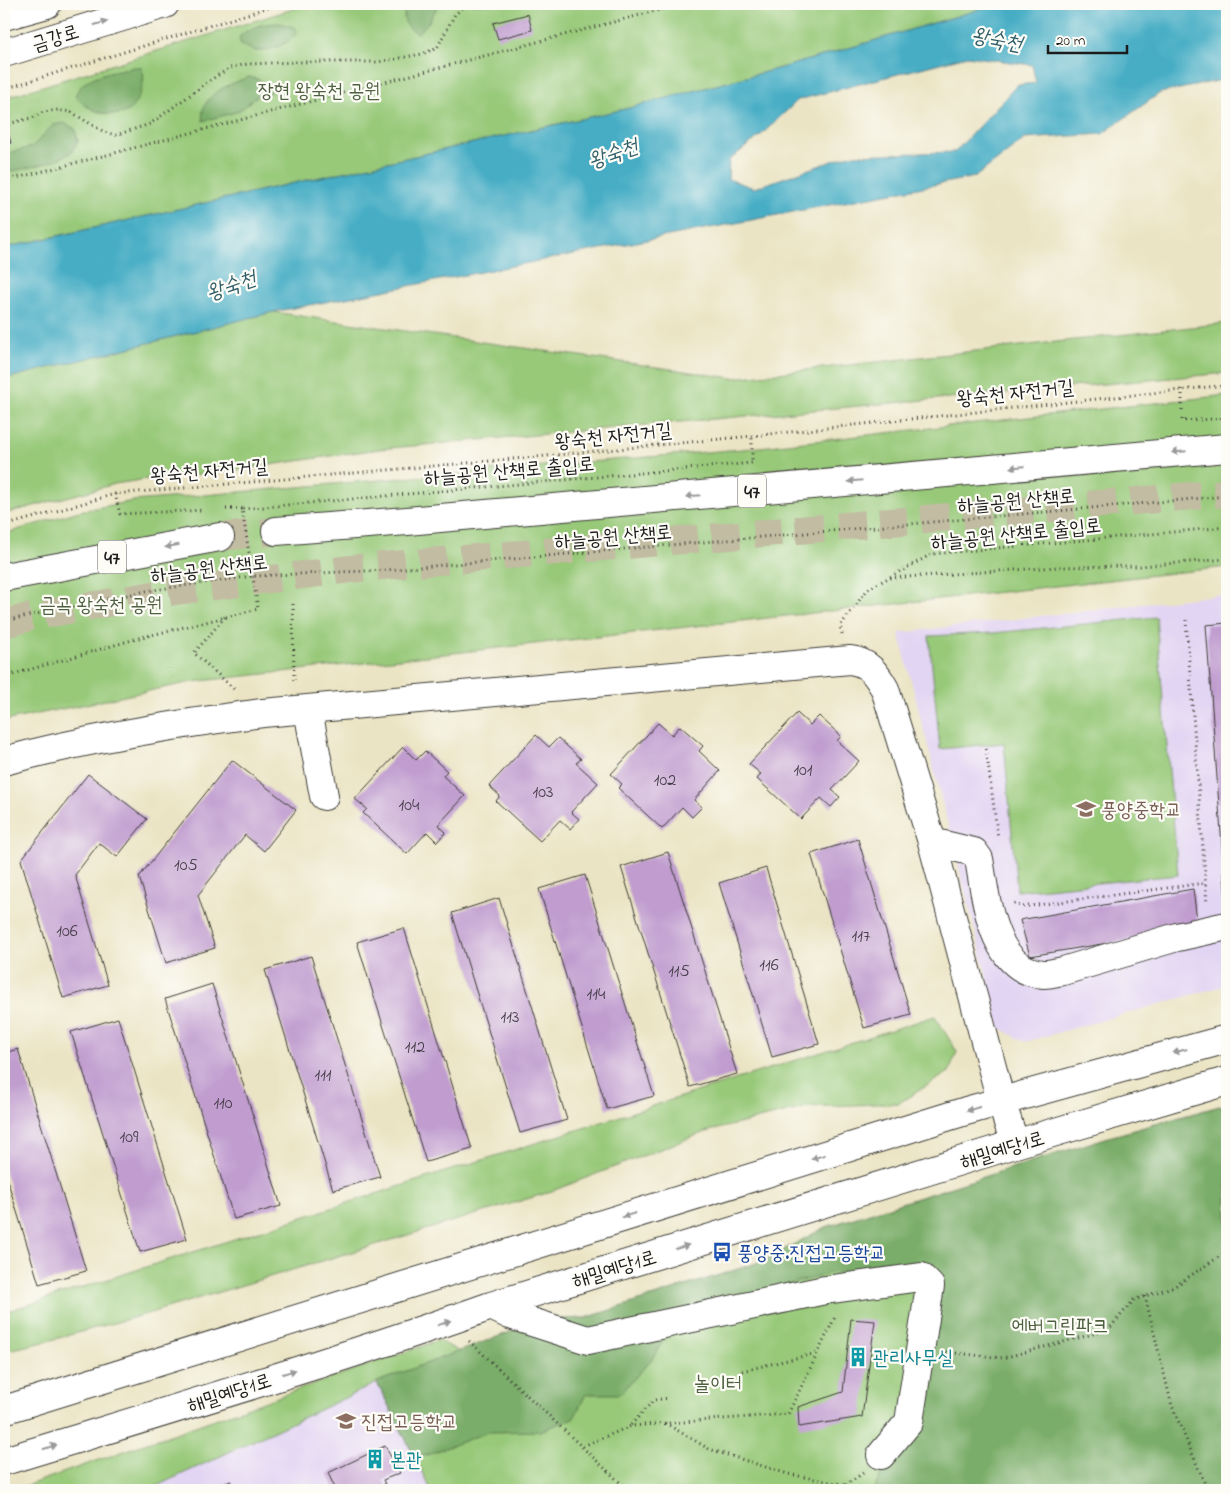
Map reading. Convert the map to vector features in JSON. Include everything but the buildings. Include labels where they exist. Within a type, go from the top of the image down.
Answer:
[{"type":"main road","name":"금강로","points":[[4,16],[47,4]]},
{"type":"main road","name":"금강로","points":[[4,53],[165,4]]},
{"type":"main road","name":"47","points":[[276,531],[1227,448]]},
{"type":"main road","name":"47","points":[[4,577],[220,537]]},
{"type":"main road","points":[[4,761],[40,751],[188,723],[263,713],[850,660],[859,661],[869,666],[878,676],[885,689],[932,842],[1000,1101],[1015,1144]]},
{"type":"main road","points":[[301,711],[324,796]]},
{"type":"main road","points":[[932,842],[974,852],[980,859],[990,919],[1001,944],[1016,964],[1029,971],[1044,974],[1063,971],[1177,936],[1218,928]]},
{"type":"main road","points":[[4,1410],[1000,1101],[1227,1039]]},
{"type":"main road","name":"해밀예당1로","points":[[4,1461],[181,1407],[435,1326],[491,1306],[1015,1144],[1227,1081]]},
{"type":"main road","points":[[491,1306],[510,1315],[588,1340],[825,1290],[921,1277],[930,1286],[909,1422],[880,1454]]},
{"type":"path","points":[[4,89],[280,4]]},
{"type":"path","points":[[4,125],[36,117],[43,112],[58,110],[71,112],[104,132],[116,135],[150,124],[232,67],[248,64],[296,62],[378,62],[422,54],[437,48],[455,14],[470,4]]},
{"type":"path","points":[[4,181],[682,4]]},
{"type":"path","name":"왕숙천 자전거길","points":[[4,526],[115,494],[752,436],[1227,385]]},
{"type":"path","points":[[1182,389],[1182,421],[1227,418]]},
{"type":"path","name":"하늘공원 산책로 출입로","points":[[224,510],[752,463],[752,436]]},
{"type":"path","points":[[115,494],[120,514],[205,510]]},
{"type":"path","name":"하늘공원 산책로","points":[[4,621],[146,591],[253,576],[386,570],[1227,496]]},
{"type":"path","points":[[4,677],[138,638],[258,609],[242,509]]},
{"type":"path","name":"하늘공원 산책로 출입로","points":[[850,660],[840,626],[868,589],[932,554],[1227,526]]},
{"type":"path","points":[[887,579],[1059,567],[1140,566],[1227,559]]},
{"type":"path","points":[[293,604],[301,711]]},
{"type":"path","points":[[217,676],[194,653],[226,617]]},
{"type":"path","points":[[1186,620],[1205,883],[1218,928]]},
{"type":"path","points":[[986,749],[999,844]]},
{"type":"path","points":[[1012,902],[1022,907],[1205,883]]},
{"type":"path","points":[[920,1349],[1003,1358],[1108,1330],[1134,1300],[1175,1286],[1223,1254],[1227,1257]]},
{"type":"path","points":[[583,1446],[631,1426],[788,1414],[850,1286]]},
{"type":"path","points":[[1145,1296],[1172,1406],[1207,1490]]},
{"type":"path","points":[[435,1326],[467,1339],[628,1490]]},
{"type":"path","points":[[742,1371],[818,1353]]},
{"type":"path","points":[[631,1426],[654,1400],[669,1398]]},
{"type":"path","points":[[664,1423],[709,1449],[788,1474],[846,1485]]},
{"type":"shaded area","name":"풍양중학교","points":[[1227,594],[1227,985],[1025,1042],[1000,1028],[899,633]]},
{"type":"shaded area","name":"진접고등학교","points":[[377,1382],[431,1490],[148,1490]]},
{"type":"green space","name":"장현 왕숙천 공원","points":[[309,4],[998,4],[788,66],[625,109],[4,248],[4,98]]},
{"type":"green space","points":[[407,4],[439,4],[428,23],[418,33],[413,31],[405,22],[404,14]]},
{"type":"green space","points":[[278,23],[295,27],[297,32],[285,43],[267,50],[256,51],[241,45],[239,37],[248,30],[262,25]]},
{"type":"green space","points":[[141,67],[144,75],[143,84],[135,103],[126,112],[112,114],[98,112],[79,101],[75,96],[79,89],[92,78],[109,72]]},
{"type":"green space","points":[[249,77],[262,82],[271,92],[258,96],[236,112],[203,121],[205,104],[210,97],[225,87]]},
{"type":"green space","points":[[64,123],[75,129],[78,141],[72,151],[49,162],[4,173],[4,154],[32,147],[53,125]]},
{"type":"green space","points":[[273,312],[733,378],[1227,323],[1227,373],[379,449],[208,474],[166,476],[115,484],[4,514],[4,379]]},
{"type":"green space","name":"금곡 왕숙천 공원","points":[[1227,395],[1227,567],[192,682],[4,721],[4,534],[79,511],[134,501],[742,449]]},
{"type":"green space","points":[[1156,617],[1178,875],[1017,891],[1004,743],[940,749],[929,636],[993,633]]},
{"type":"green space","points":[[935,1016],[957,1052],[949,1072],[899,1103],[808,1107],[705,1132],[547,1193],[150,1313],[4,1351],[4,1313],[11,1310]]},
{"type":"green space","name":"에버그린파크","points":[[1227,1104],[1227,1490],[431,1490],[377,1383],[148,1490],[14,1490],[439,1340],[459,1352],[542,1320],[586,1318],[763,1261],[826,1227],[1109,1137]]},
{"type":"green space","name":"에버그린파크","points":[[1227,1104],[1227,1490],[874,1490],[885,1464],[942,1283],[912,1266],[832,1273],[682,1313],[651,1360],[620,1394],[586,1394],[574,1418],[540,1431],[488,1432],[416,1459],[377,1382],[542,1320],[586,1318],[763,1261],[826,1227],[1109,1137]]},
{"type":"water","name":"왕숙천","points":[[998,4],[1227,4],[1227,79],[1160,93],[1102,134],[1025,139],[975,177],[273,312],[4,379],[4,248],[625,109],[788,66]],"holes":[[[967,56],[1032,65],[1036,83],[1017,85],[955,152],[850,155],[754,188],[728,179],[729,160],[760,136],[798,100]]]},
{"type":"tunnel","points":[[4,624],[29,617],[175,591],[359,568],[1227,493]]},
{"type":"tunnel","points":[[220,537],[276,531]]},
{"type":"place","name":"풍양중학교","points":[[1086,809]]},
{"type":"place","name":"풍양중.진접고등학교","points":[[722,1252]]},
{"type":"place","name":"관리사무실","points":[[858,1357]]},
{"type":"place","name":"진접고등학교","points":[[346,1421]]},
{"type":"place","name":"본관","points":[[375,1459]]},
{"type":"park label","name":"놀이터","points":[[718,1383]]}]
